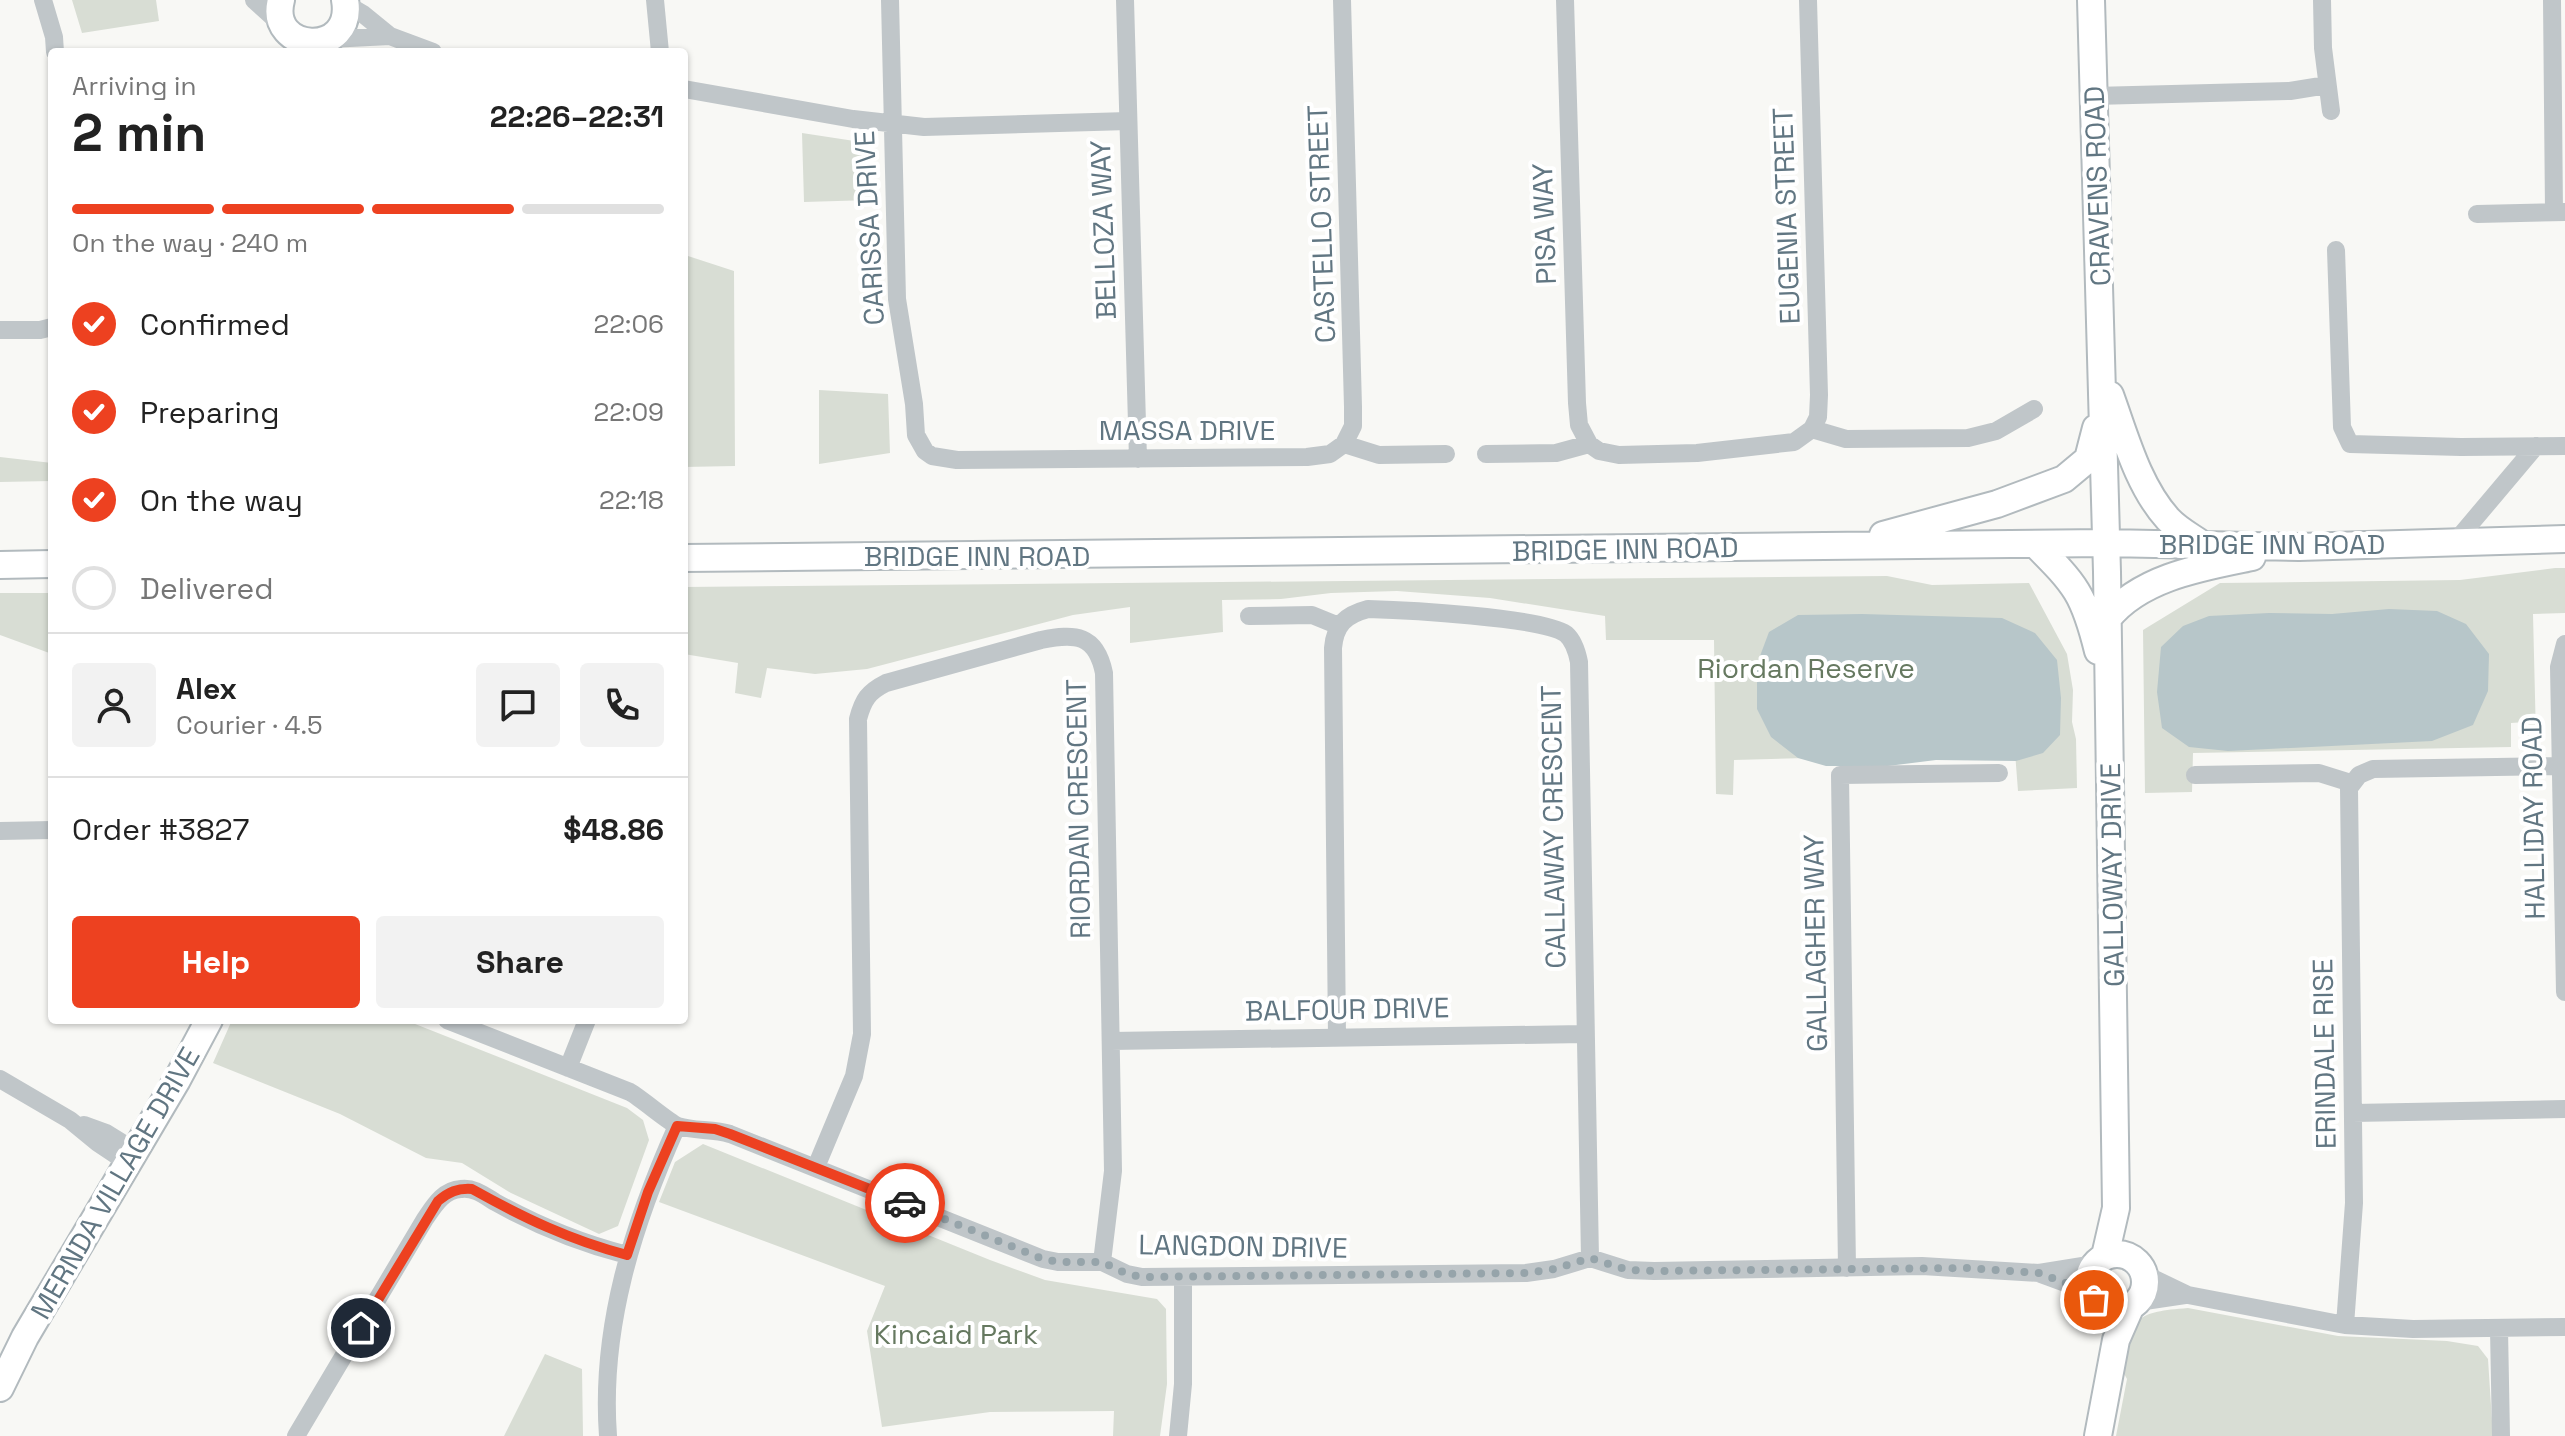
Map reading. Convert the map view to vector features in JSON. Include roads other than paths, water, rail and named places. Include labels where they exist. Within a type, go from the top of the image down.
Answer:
[{"type":"street","points":[[43,0],[55,48]]},
{"type":"street","points":[[254,0],[285,36],[305,42],[326,43],[390,36]]},
{"type":"street","points":[[281,0],[280,18],[285,36]]},
{"type":"street","points":[[655,0],[660,48]]},
{"type":"street","name":"CARISSA DRIVE","points":[[890,0],[897,299],[916,435],[925,451]]},
{"type":"street","name":"BELLOZA WAY","points":[[1125,0],[1138,459]]},
{"type":"street","name":"CASTELLO STREET","points":[[1342,0],[1353,407],[1353,426],[1344,444]]},
{"type":"street","name":"PISA WAY","points":[[1565,0],[1577,403],[1579,425],[1589,444]]},
{"type":"street","name":"EUGENIA STREET","points":[[1808,0],[1819,395],[1818,417],[1812,429]]},
{"type":"street","name":"CRAVENS ROAD","points":[[2091,0],[2106,543]]},
{"type":"street","points":[[2322,0],[2331,111]]},
{"type":"street","points":[[2477,214],[2560,212],[2552,0]]},
{"type":"street","points":[[326,43],[343,24],[345,2]]},
{"type":"street","points":[[345,2],[390,36],[422,48]]},
{"type":"street","points":[[2094,96],[2290,91],[2327,85]]},
{"type":"street","points":[[688,90],[924,127],[1128,121]]},
{"type":"street","points":[[2336,250],[2342,427],[2350,444],[2565,446]]},
{"type":"street","points":[[0,330],[48,328]]},
{"type":"street","name":"CRAVENS ROAD","points":[[1839,545],[1938,522],[2064,479],[2088,459],[2094,440],[2102,373]]},
{"type":"street","name":"CRAVENS ROAD","points":[[2102,373],[2129,448],[2152,497],[2170,522],[2203,545]]},
{"type":"street","points":[[1486,454],[1556,453],[1589,444],[1599,451],[1619,455],[1697,453],[1794,442],[1812,429],[1846,439],[1968,438],[1996,431],[2034,409]]},
{"type":"street","points":[[1344,444],[1379,455],[1446,454]]},
{"type":"street","name":"MASSA DRIVE","points":[[925,451],[943,459],[957,460],[1307,457],[1330,454],[1344,444]]},
{"type":"street","points":[[2455,542],[2536,446]]},
{"type":"street","name":"BRIDGE INN ROAD","points":[[688,558],[2106,543],[2299,547],[2565,539]]},
{"type":"street","name":"GALLOWAY DRIVE","points":[[2100,1260],[2116,1208],[2106,543]]},
{"type":"street","points":[[2035,544],[2073,582],[2088,610],[2109,697]]},
{"type":"street","points":[[2108,618],[2129,596],[2160,582],[2203,567],[2299,547]]},
{"type":"street","points":[[0,565],[48,564]]},
{"type":"street","name":"CALLAWAY CRESCENT","points":[[1339,626],[1352,613],[1368,609],[1522,622],[1550,627],[1568,635],[1577,650],[1590,1258]]},
{"type":"street","points":[[1249,616],[1312,615],[1339,626],[1333,648],[1337,1037]]},
{"type":"street","name":"RIORDAN CRESCENT","points":[[816,1167],[859,1058],[862,1034],[858,719],[862,704],[870,691],[886,683],[1062,636],[1077,637],[1091,643],[1101,658],[1104,673],[1113,1171],[1102,1262]]},
{"type":"street","name":"HALLIDAY ROAD","points":[[2565,644],[2559,659],[2565,992]]},
{"type":"street","points":[[2195,775],[2319,773],[2351,783],[2359,775],[2373,769],[2560,766]]},
{"type":"street","name":"GALLAGHER WAY","points":[[1847,1268],[1840,775],[1999,773]]},
{"type":"street","name":"ERINDALE RISE","points":[[2345,1325],[2352,1245],[2353,1113],[2347,807],[2351,783]]},
{"type":"street","points":[[0,831],[48,830]]},
{"type":"street","name":"MERNDA VILLAGE DRIVE","points":[[0,1388],[25,1337],[207,1024]]},
{"type":"street","points":[[457,1024],[630,1092],[677,1126],[648,1192],[627,1255],[612,1335],[608,1436]]},
{"type":"street","points":[[568,1068],[585,1024]]},
{"type":"street","name":"BALFOUR DRIVE","points":[[1111,1041],[1584,1034]]},
{"type":"street","points":[[0,1079],[70,1120],[98,1143],[132,1157]]},
{"type":"street","points":[[2353,1113],[2565,1109]]},
{"type":"street","name":"LANGDON DRIVE","points":[[677,1126],[715,1129],[1043,1259],[1102,1262],[1127,1274],[1142,1277],[1526,1273],[1554,1269],[1590,1258]]},
{"type":"street","points":[[296,1436],[425,1219],[449,1192],[472,1189],[531,1222],[579,1242],[627,1255]]},
{"type":"street","name":"GALLOWAY DRIVE","points":[[2116,1208],[2140,1268]]},
{"type":"street","points":[[1590,1258],[1639,1271],[1966,1268],[2039,1273],[2122,1254],[2188,1295],[2345,1325],[2413,1329],[2565,1327]]},
{"type":"street","points":[[2100,1260],[2088,1282],[2107,1342],[2109,1371]]},
{"type":"street","points":[[2098,1436],[2116,1340],[2146,1284],[2140,1268]]},
{"type":"street","points":[[2039,1273],[2115,1311],[2188,1295]]},
{"type":"street","points":[[1178,1436],[1183,1384],[1183,1278]]},
{"type":"street","points":[[2499,1329],[2501,1436]]},
{"type":"park label","name":"Riordan Reserve","points":[[1806,668]]},
{"type":"park label","name":"Kincaid Park","points":[[956,1334]]}]
